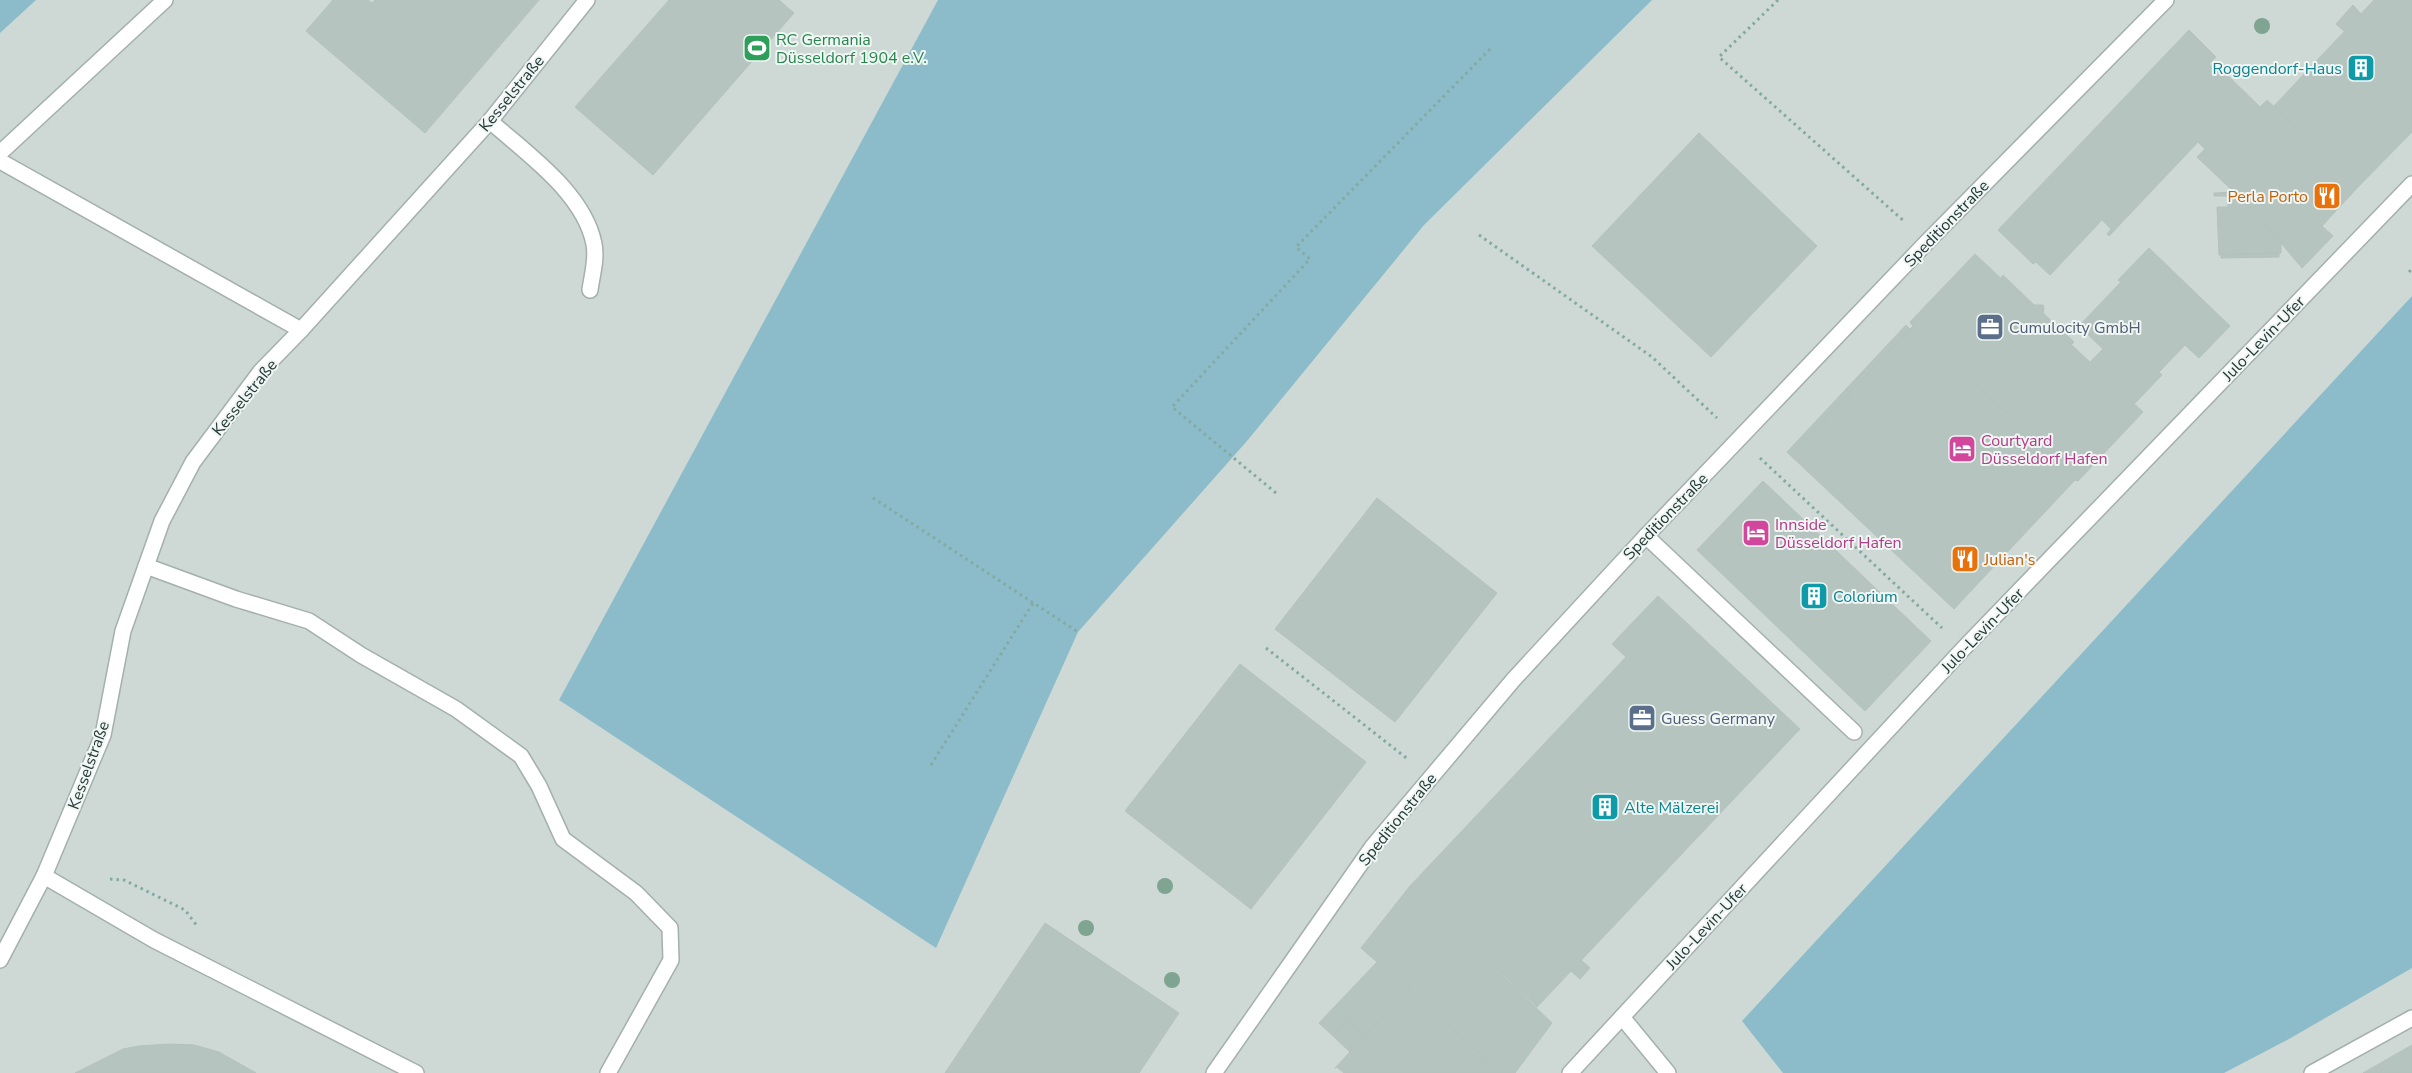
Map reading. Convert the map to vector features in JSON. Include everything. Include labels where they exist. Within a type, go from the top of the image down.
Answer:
[{"type":"street","points":[[0,153],[165,0]]},
{"type":"street","name":"Kesselstraße","points":[[0,960],[44,876],[102,735],[124,631],[162,521],[193,462],[261,371],[302,330],[490,121],[587,0]]},
{"type":"street","name":"Speditionstraße","points":[[1214,1073],[1373,846],[1514,679],[1646,536],[1927,242],[2166,0]]},
{"type":"street","points":[[490,121],[574,198],[585,217],[594,245],[595,262],[590,290]]},
{"type":"street","points":[[0,161],[302,330]]},
{"type":"street","name":"Julo-Levin-Ufer","points":[[1570,1073],[1964,648],[2412,184]]},
{"type":"street","points":[[1646,536],[1854,732]]},
{"type":"street","points":[[146,566],[236,599],[309,621],[361,655],[456,710],[521,756],[539,786],[563,839],[636,893],[670,928],[671,960],[608,1073]]},
{"type":"street","points":[[44,876],[154,940],[416,1073]]},
{"type":"street","points":[[1622,1017],[1668,1073]]},
{"type":"street","points":[[2312,1073],[2412,1018]]},
{"type":"path","points":[[1778,0],[1718,57],[1927,242]]},
{"type":"path","points":[[1276,493],[1172,407],[1310,259],[1296,247],[1493,46]]},
{"type":"path","points":[[1480,235],[1652,357],[1931,618]]},
{"type":"path","points":[[873,498],[1078,632]]},
{"type":"path","points":[[931,765],[1033,602]]},
{"type":"path","points":[[1266,648],[1431,778]]},
{"type":"shaded area","points":[[0,0],[2412,0],[2412,1073],[0,1073]]},
{"type":"water","points":[[0,0],[36,0],[0,33]]},
{"type":"water","points":[[938,0],[1652,0],[1424,225],[1247,441],[1078,632],[936,948],[559,700]]},
{"type":"water","points":[[2412,296],[2412,968],[2289,1039],[2224,1073],[1783,1073],[1742,1021]]},
{"type":"building","points":[[333,0],[368,0],[372,3],[375,0],[539,0],[425,133],[306,31]]},
{"type":"building","points":[[669,0],[779,0],[794,13],[653,175],[575,107]]},
{"type":"building","name":"Roggendorf-Haus","points":[[2374,0],[2412,0],[2412,132],[2358,187],[2274,106]]},
{"type":"building","points":[[2353,5],[2361,14],[2344,31],[2336,24]]},
{"type":"building","points":[[2189,30],[2216,57],[2209,64],[2217,71],[2220,68],[2260,107],[2267,100],[2358,187],[2322,226],[2333,236],[2302,268],[2255,212],[2197,157],[2205,149],[2198,142],[2109,236],[2107,234],[2111,229],[2102,220],[2050,275],[2036,262],[2033,264],[1998,230]]},
{"type":"building","points":[[1699,133],[1817,246],[1711,357],[1592,246]]},
{"type":"building","points":[[2234,192],[2255,212],[2281,243],[2281,253],[2219,255],[2217,207],[2228,207],[2228,196],[2214,196],[2214,193]]},
{"type":"building","points":[[2149,248],[2230,326],[2199,358],[2185,345],[2159,372],[2162,375],[2134,404],[2090,362],[2103,349],[2079,326],[2121,282],[2118,280]]},
{"type":"building","points":[[2279,253],[2279,257],[2221,258],[2221,255]]},
{"type":"building","points":[[1975,254],[2143,412],[2078,481],[1910,322]]},
{"type":"building","points":[[2003,275],[2034,305],[2043,305],[2043,313],[2074,342],[2071,345],[2001,278]]},
{"type":"building","points":[[1910,322],[2078,481],[2075,480],[1954,609],[1790,455],[1913,326]]},
{"type":"building","points":[[1906,325],[1910,329],[1790,455],[1787,452]]},
{"type":"building","name":"Colorium","points":[[1763,481],[1931,641],[1865,711],[1697,550]]},
{"type":"building","points":[[1377,498],[1497,593],[1395,722],[1275,629]]},
{"type":"building","name":"Alte Mälzerei","points":[[1658,596],[1800,729],[1537,1007],[1410,886],[1626,657],[1612,644]]},
{"type":"building","points":[[1240,664],[1366,762],[1251,909],[1125,811]]},
{"type":"building","points":[[1410,886],[1552,1023],[1515,1073],[1477,1073],[1489,1060],[1487,1061],[1408,987],[1409,989],[1365,1036],[1347,1019],[1333,1036],[1319,1023],[1377,962],[1361,948]]},
{"type":"building","points":[[1045,923],[1179,1013],[1139,1073],[945,1073]]},
{"type":"building","points":[[1581,960],[1590,968],[1580,979],[1571,971]]},
{"type":"building","points":[[1408,987],[1487,1061],[1489,1060],[1477,1073],[1344,1073],[1337,1067],[1335,1068],[1409,989]]},
{"type":"building","points":[[1347,1019],[1365,1036],[1350,1052],[1333,1036]]},
{"type":"building","points":[[170,1044],[194,1045],[219,1052],[256,1073],[75,1073],[123,1049]]},
{"type":"building","points":[[2412,1045],[2412,1073],[2363,1073]]},
{"type":"place","name":"RC Germania Düsseldorf 1904 e.V.","points":[[757,48]]},
{"type":"place","name":"Roggendorf-Haus","points":[[2361,68]]},
{"type":"place","name":"Perla Porto","points":[[2327,196]]},
{"type":"place","name":"Cumulocity GmbH","points":[[1990,327]]},
{"type":"place","name":"Courtyard Düsseldorf Hafen","points":[[1962,449]]},
{"type":"place","name":"Innside Düsseldorf Hafen","points":[[1756,533]]},
{"type":"place","name":"Julian's","points":[[1965,559]]},
{"type":"place","name":"Colorium","points":[[1814,596]]},
{"type":"place","name":"Guess Germany","points":[[1642,718]]},
{"type":"place","name":"Alte Mälzerei","points":[[1605,807]]}]
